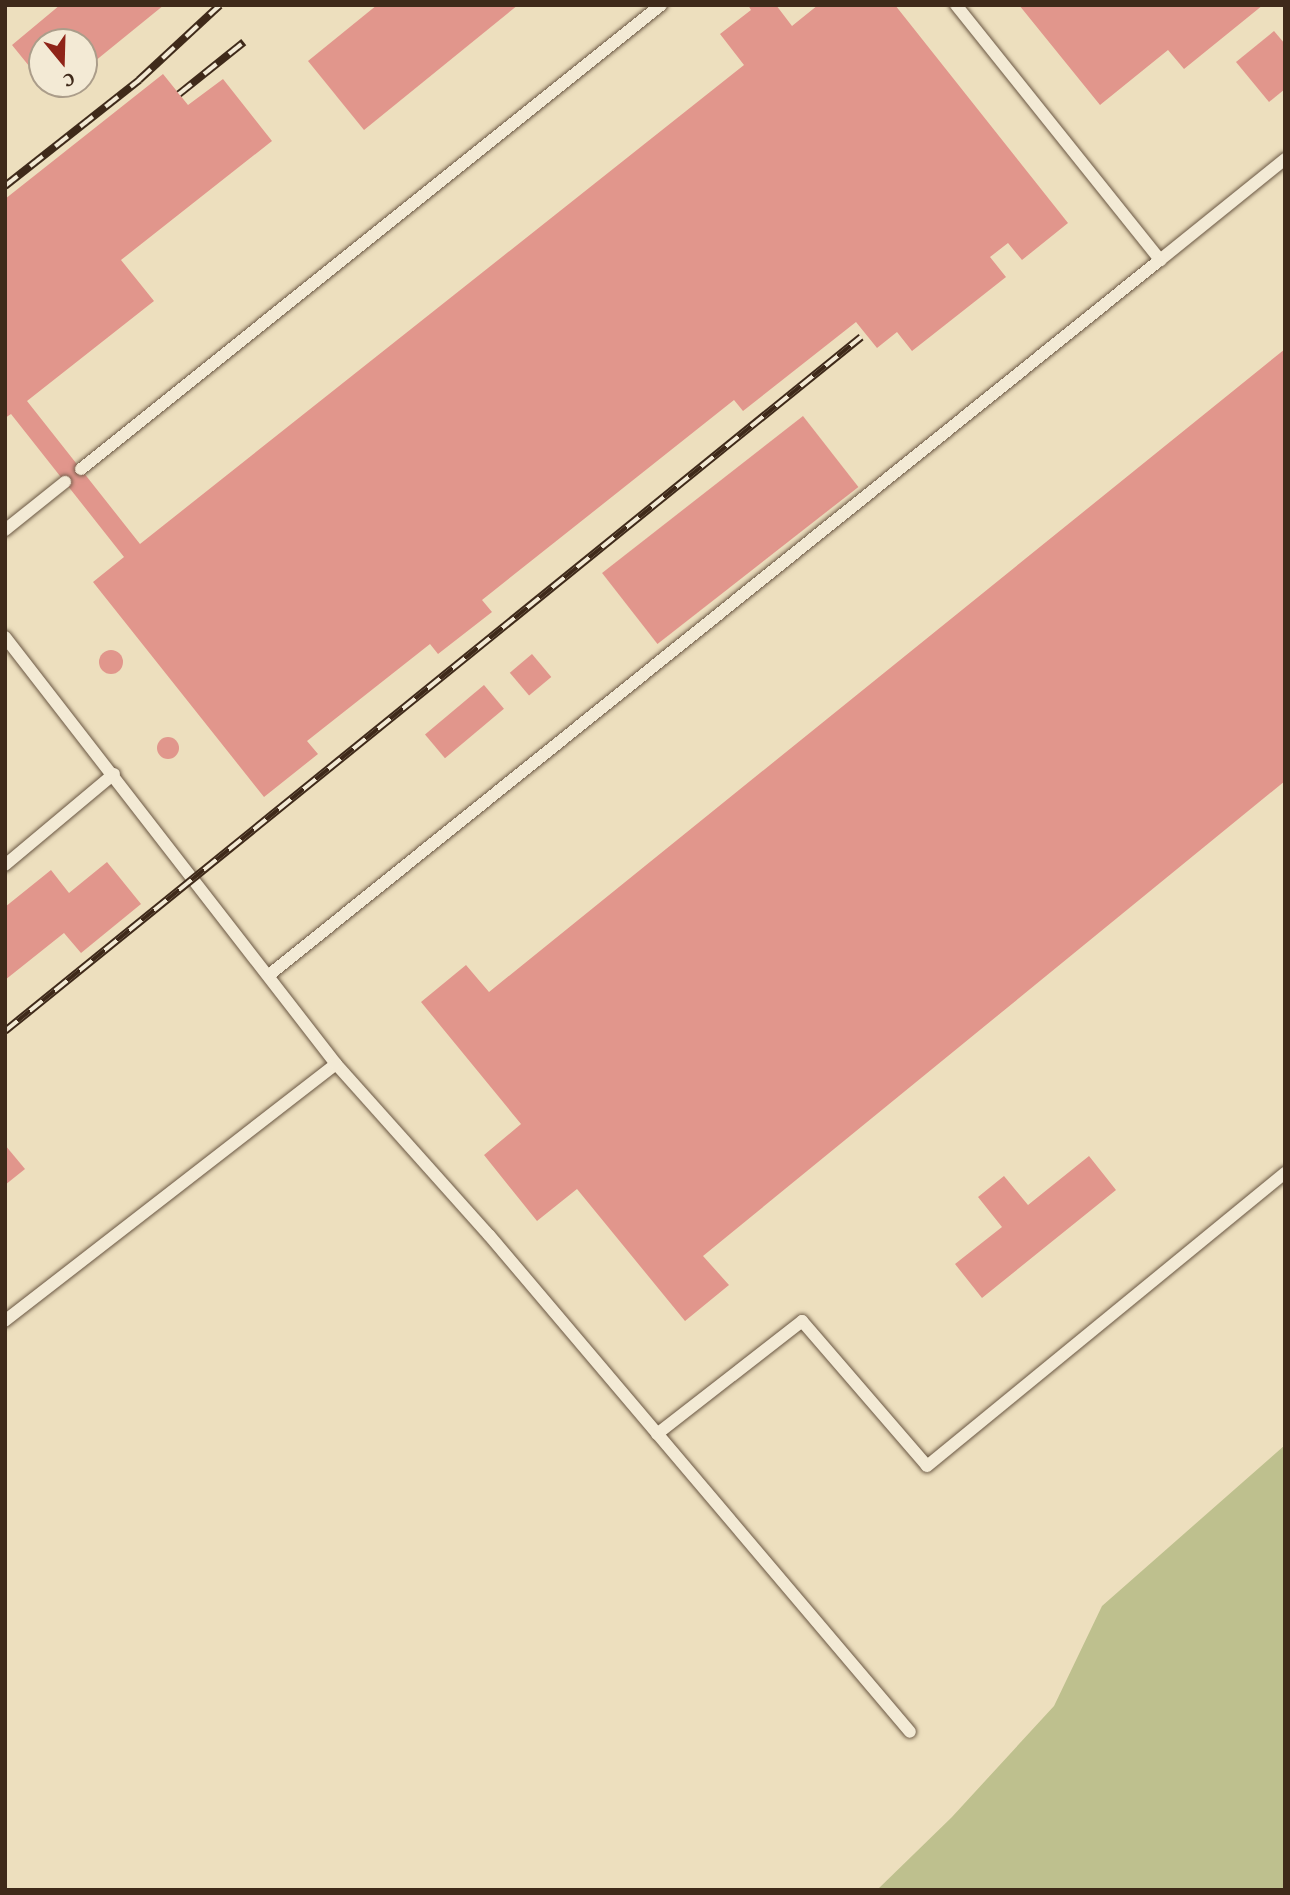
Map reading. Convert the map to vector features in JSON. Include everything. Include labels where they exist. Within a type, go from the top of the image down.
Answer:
[{"type":"lane","points":[[81,470],[661,5]]},
{"type":"lane","points":[[956,5],[1160,260]]},
{"type":"lane","points":[[269,975],[1285,159]]},
{"type":"lane","points":[[5,530],[65,482]]},
{"type":"lane","points":[[5,637],[114,774],[336,1064],[657,1434],[910,1732]]},
{"type":"lane","points":[[5,864],[114,774]]},
{"type":"lane","points":[[5,1321],[336,1064]]},
{"type":"lane","points":[[657,1434],[802,1321],[927,1466],[1285,1173]]},
{"type":"green space","points":[[1285,1445],[1285,1890],[877,1890],[952,1817],[1054,1706],[1102,1606]]},
{"type":"building","points":[[60,5],[164,5],[98,59],[98,28],[32,28]]},
{"type":"building","points":[[377,5],[518,5],[364,130],[308,61]]},
{"type":"building","points":[[748,5],[776,5],[792,26],[818,5],[895,5],[1068,223],[1022,260],[1008,243],[990,257],[1006,277],[912,351],[897,332],[877,348],[856,322],[743,411],[734,400],[482,600],[492,612],[438,654],[430,644],[307,741],[318,754],[264,797],[93,582],[124,557],[11,414],[5,418],[5,199],[163,74],[188,105],[223,79],[272,141],[121,260],[154,301],[27,401],[140,544],[744,65],[720,34],[751,10]]},
{"type":"building","points":[[1019,5],[1263,5],[1184,69],[1168,50],[1100,105]]},
{"type":"building","points":[[1274,31],[1285,44],[1285,89],[1269,102],[1236,62]]},
{"type":"building","points":[[28,32],[28,65],[12,45]]},
{"type":"building","points":[[1285,349],[1285,781],[703,1256],[729,1285],[685,1321],[577,1189],[537,1221],[484,1155],[521,1124],[421,1002],[466,965],[489,992]]},
{"type":"building","points":[[803,416],[858,487],[657,644],[602,573]]},
{"type":"building","points":[[111,650],[122,657],[123,662],[116,673],[111,674],[100,667],[99,662],[106,651]]},
{"type":"building","points":[[532,654],[551,677],[529,696],[510,673]]},
{"type":"building","points":[[484,685],[504,709],[445,758],[425,734]]},
{"type":"building","points":[[168,737],[176,740],[179,748],[176,756],[168,759],[160,756],[157,748],[160,740]]},
{"type":"building","points":[[107,862],[141,904],[81,953],[64,933],[5,980],[5,907],[51,870],[69,893]]},
{"type":"building","points":[[5,1145],[25,1169],[5,1185]]},
{"type":"building","points":[[1089,1156],[1116,1190],[982,1298],[955,1264],[1002,1227],[978,1197],[1004,1176],[1028,1205]]},
{"type":"railway","points":[[5,186],[139,80],[220,5]]},
{"type":"railway","points":[[179,94],[244,42]]},
{"type":"railway","points":[[5,1031],[861,337]]}]
